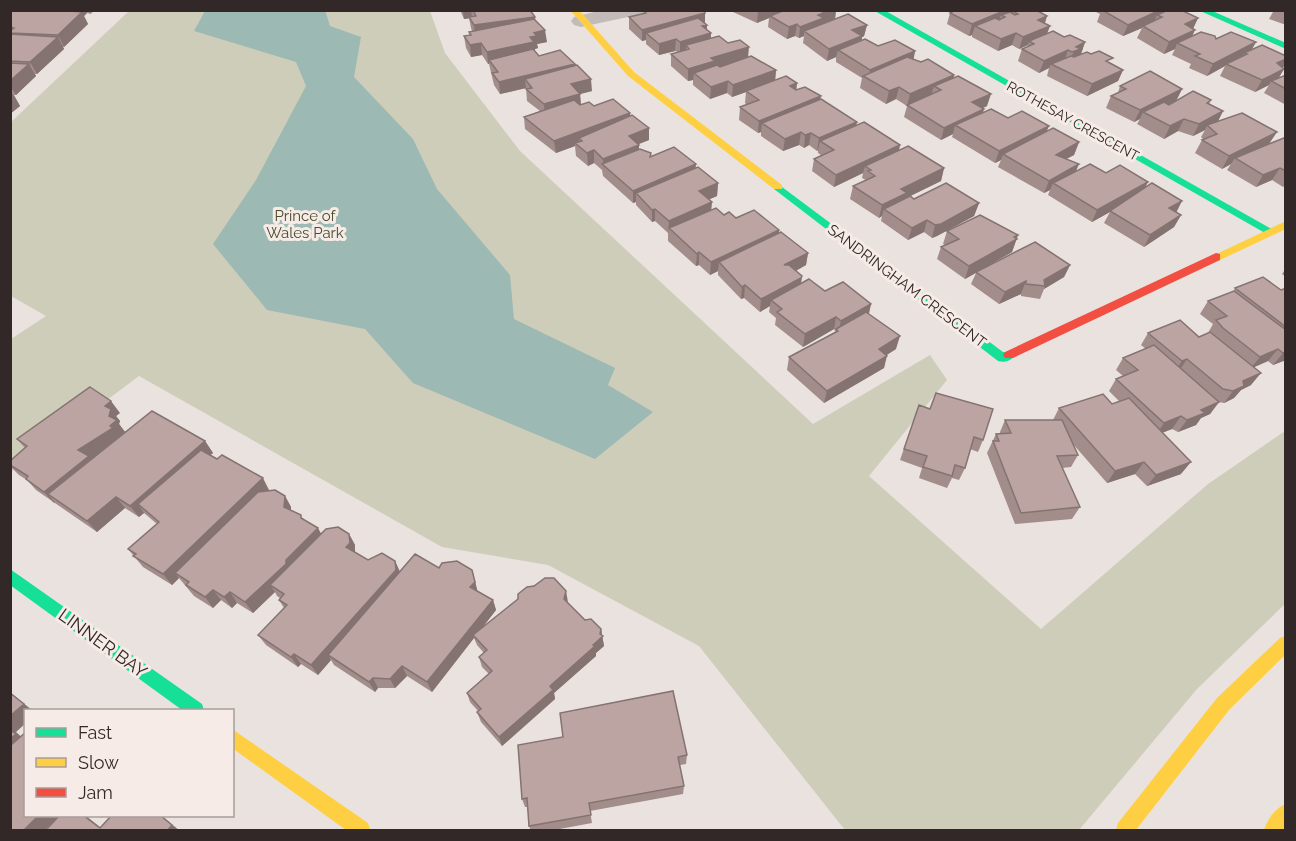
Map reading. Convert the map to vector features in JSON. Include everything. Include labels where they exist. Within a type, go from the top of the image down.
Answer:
[{"type":"street","points":[[578,16],[635,10]]},
{"type":"street","name":"ROTHESAY CRESCENT","points":[[877,10],[1269,231]]},
{"type":"street","points":[[1203,10],[1286,46]]},
{"type":"street","name":"SANDRINGHAM CRESCENT","points":[[578,16],[631,74],[1002,358],[1286,224]]},
{"type":"street","name":"LINNER BAY","points":[[10,576],[193,709]]},
{"type":"street","points":[[1125,831],[1223,704],[1286,643]]},
{"type":"street","points":[[234,738],[361,831]]},
{"type":"street","points":[[1273,831],[1286,813]]},
{"type":"green space","name":"Prince of Wales Park","points":[[129,11],[430,11],[445,53],[520,151],[813,424],[930,355],[947,380],[869,476],[1041,629],[1208,484],[1285,431],[1285,604],[1197,689],[1079,830],[845,830],[699,646],[548,565],[442,547],[139,376],[11,472],[11,339],[46,316],[11,296],[10,123]]},
{"type":"water","points":[[325,10],[330,26],[361,37],[354,77],[413,139],[437,189],[510,275],[514,319],[615,368],[608,385],[653,412],[595,459],[413,383],[365,329],[267,310],[213,244],[256,180],[306,86],[296,62],[194,31],[205,11]]},
{"type":"building","points":[[14,10],[82,12],[58,35],[10,33],[14,28],[10,27],[10,13]]},
{"type":"building","points":[[473,10],[530,10],[535,17],[474,25],[469,17],[476,16]]},
{"type":"building","points":[[644,10],[703,10],[705,13],[642,30],[629,17],[646,13]]},
{"type":"building","points":[[785,10],[830,10],[818,15],[824,18],[800,27],[797,24],[789,27],[770,16]]},
{"type":"building","points":[[956,10],[1006,10],[972,24],[950,13]]},
{"type":"building","points":[[1036,10],[1047,16],[1038,20],[1050,26],[1023,37],[1016,33],[1001,39],[975,26],[995,18],[999,20],[1005,17],[1001,15],[1010,12],[1018,14],[1013,11]]},
{"type":"building","points":[[1102,10],[1160,10],[1128,25]]},
{"type":"building","points":[[1168,10],[1181,10],[1198,18],[1185,24],[1195,30],[1169,42],[1143,26],[1162,17],[1157,15]]},
{"type":"building","points":[[848,14],[867,25],[852,30],[862,36],[829,49],[804,31]]},
{"type":"building","points":[[698,18],[707,25],[702,26],[711,33],[680,42],[676,39],[659,44],[646,33]]},
{"type":"building","points":[[534,19],[545,30],[534,33],[537,36],[530,37],[534,42],[487,52],[481,43],[470,45],[464,36],[471,35],[469,32]]},
{"type":"building","points":[[1053,31],[1064,37],[1070,35],[1085,42],[1076,47],[1081,49],[1072,52],[1068,50],[1044,61],[1022,49],[1034,44],[1029,41]]},
{"type":"building","points":[[1201,32],[1215,36],[1216,39],[1231,32],[1256,42],[1213,64],[1195,56],[1200,54],[1177,43]]},
{"type":"building","points":[[10,34],[58,37],[30,62],[10,61]]},
{"type":"building","points":[[719,36],[728,43],[740,40],[749,47],[711,58],[715,61],[688,69],[671,54],[689,49],[686,45]]},
{"type":"building","points":[[865,39],[878,46],[895,40],[915,51],[870,70],[838,50]]},
{"type":"building","points":[[1262,45],[1286,56],[1286,59],[1277,63],[1284,69],[1262,80],[1226,64],[1247,54],[1244,53]]},
{"type":"building","points":[[533,49],[539,56],[560,50],[575,64],[499,82],[492,73],[498,72],[489,60]]},
{"type":"building","points":[[1099,51],[1113,58],[1106,61],[1123,70],[1092,84],[1051,64],[1071,56]]},
{"type":"building","points":[[751,56],[776,70],[733,85],[728,81],[711,87],[694,73],[717,65],[720,67]]},
{"type":"building","points":[[907,57],[921,62],[928,59],[954,75],[910,94],[899,87],[889,91],[863,76]]},
{"type":"building","points":[[10,63],[29,64],[10,81]]},
{"type":"building","points":[[577,65],[591,79],[571,84],[580,94],[544,104],[526,89],[532,88],[525,79]]},
{"type":"building","points":[[1150,71],[1182,89],[1140,110],[1111,96],[1126,89],[1120,86]]},
{"type":"building","points":[[1286,75],[1286,89],[1271,81]]},
{"type":"building","points":[[786,76],[797,83],[790,86],[796,90],[805,87],[821,96],[759,121],[740,107],[759,100],[746,91]]},
{"type":"building","points":[[958,76],[991,94],[972,102],[984,109],[944,128],[907,105],[941,90],[934,86]]},
{"type":"building","points":[[1193,91],[1211,100],[1207,103],[1223,111],[1199,124],[1184,119],[1170,126],[1143,112],[1164,102],[1169,105]]},
{"type":"building","points":[[613,99],[630,113],[554,141],[524,117],[574,100],[580,105],[589,102],[594,106]]},
{"type":"building","points":[[821,99],[857,122],[819,138],[811,133],[805,135],[801,132],[785,139],[762,123]]},
{"type":"building","points":[[991,109],[1008,118],[1022,111],[1049,126],[999,151],[955,125]]},
{"type":"building","points":[[1242,113],[1277,132],[1229,156],[1202,140],[1217,134],[1207,125]]},
{"type":"building","points":[[632,115],[649,128],[629,136],[639,145],[603,159],[594,150],[587,153],[575,143],[582,141],[579,138]]},
{"type":"building","points":[[864,122],[900,145],[836,175],[814,159],[834,150],[820,141]]},
{"type":"building","points":[[1053,128],[1079,142],[1056,155],[1079,164],[1049,181],[1003,154]]},
{"type":"building","points":[[1286,137],[1286,171],[1280,168],[1263,175],[1235,158]]},
{"type":"building","points":[[908,146],[944,168],[901,189],[907,193],[882,205],[853,186],[875,176],[865,166]]},
{"type":"building","points":[[674,147],[696,164],[633,191],[602,164],[640,149],[651,153],[650,157]]},
{"type":"building","points":[[1090,164],[1106,173],[1120,165],[1148,182],[1097,210],[1053,183]]},
{"type":"building","points":[[698,167],[718,183],[699,191],[712,202],[669,221],[655,209],[652,210],[636,193]]},
{"type":"building","points":[[946,183],[979,203],[941,224],[935,225],[927,220],[912,228],[884,209],[910,196],[914,199]]},
{"type":"building","points":[[1152,183],[1182,201],[1169,208],[1181,215],[1150,235],[1110,211]]},
{"type":"building","points":[[716,208],[724,215],[729,212],[736,218],[754,210],[779,230],[711,262],[699,252],[697,254],[669,228]]},
{"type":"building","points":[[980,215],[1018,235],[1014,237],[1017,239],[969,266],[941,247],[959,239],[947,231]]},
{"type":"building","points":[[781,232],[808,253],[784,265],[789,265],[802,276],[761,299],[745,285],[742,287],[719,262]]},
{"type":"building","points":[[1035,242],[1070,265],[1044,280],[1045,286],[1026,284],[1026,281],[1005,292],[976,272]]},
{"type":"building","points":[[1263,277],[1281,290],[1286,288],[1286,327],[1235,288]]},
{"type":"building","points":[[809,279],[825,291],[843,282],[871,304],[841,321],[836,317],[805,334],[777,312],[782,309],[771,300]]},
{"type":"building","points":[[1234,291],[1286,330],[1286,352],[1283,353],[1278,349],[1260,357],[1216,320],[1227,316],[1208,301]]},
{"type":"building","points":[[866,312],[900,336],[879,349],[887,356],[827,391],[789,357],[838,331],[836,329]]},
{"type":"building","points":[[1180,320],[1199,337],[1210,332],[1261,373],[1243,381],[1244,386],[1233,391],[1223,389],[1187,359],[1182,361],[1148,333]]},
{"type":"building","points":[[1154,345],[1219,402],[1201,410],[1205,413],[1187,420],[1181,416],[1164,423],[1116,379],[1138,370],[1123,358]]},
{"type":"building","points":[[90,387],[111,401],[105,406],[111,409],[109,416],[117,420],[110,426],[113,428],[78,450],[89,456],[44,492],[26,479],[28,476],[10,465],[10,461],[27,446],[17,439]]},
{"type":"building","points":[[936,393],[993,409],[983,440],[974,437],[965,468],[955,465],[952,476],[923,467],[927,456],[904,449],[919,405],[930,409]]},
{"type":"building","points":[[1103,394],[1112,404],[1129,398],[1191,462],[1156,475],[1144,462],[1115,471],[1059,408]]},
{"type":"building","points":[[152,411],[205,441],[130,506],[116,497],[87,521],[48,494]]},
{"type":"building","points":[[1005,420],[1062,420],[1078,455],[1057,456],[1080,507],[1021,513],[993,441],[999,441],[996,434],[1011,433]]},
{"type":"building","points":[[201,450],[217,459],[222,455],[263,478],[163,574],[133,556],[136,554],[128,549],[159,522],[138,504]]},
{"type":"building","points":[[275,490],[285,496],[284,507],[301,515],[301,518],[318,528],[286,560],[286,564],[245,602],[230,592],[224,597],[213,590],[205,597],[186,585],[189,582],[175,573],[258,492]]},
{"type":"building","points":[[338,527],[349,534],[350,543],[346,547],[368,560],[382,553],[395,561],[396,570],[311,665],[294,654],[291,657],[258,635],[287,605],[279,600],[284,594],[270,585],[326,529]]},
{"type":"building","points":[[415,554],[439,568],[442,563],[457,561],[472,570],[475,582],[470,587],[493,600],[427,682],[402,666],[390,679],[373,678],[369,682],[328,655]]},
{"type":"building","points":[[545,578],[554,578],[566,591],[564,599],[585,620],[591,619],[601,629],[600,634],[603,636],[550,686],[553,690],[499,737],[477,712],[481,709],[467,693],[492,671],[479,657],[487,650],[473,635],[518,599],[518,594]]},
{"type":"building","points":[[673,691],[687,755],[678,757],[684,786],[589,803],[591,815],[529,826],[527,798],[522,799],[518,745],[563,737],[560,713]]},
{"type":"building","points":[[10,693],[24,704],[10,716]]},
{"type":"building","points":[[10,730],[16,734],[10,739]]},
{"type":"building","points":[[24,734],[24,817],[37,817],[23,831],[10,831],[10,746]]},
{"type":"building","points":[[58,817],[85,817],[100,828],[110,817],[162,817],[172,825],[167,831],[45,831]]},
{"type":"traffic: fast","points":[[877,10],[1269,231]]},
{"type":"traffic: fast","points":[[1202,10],[1286,46]]},
{"type":"traffic: fast","points":[[778,187],[1002,358],[1009,355]]},
{"type":"traffic: fast","points":[[10,576],[195,709]]},
{"type":"traffic: slow","points":[[574,10],[631,74],[778,187]]},
{"type":"traffic: slow","points":[[1216,257],[1286,224]]},
{"type":"traffic: slow","points":[[1125,830],[1223,704],[1286,643]]},
{"type":"traffic: slow","points":[[234,738],[361,830]]},
{"type":"traffic: slow","points":[[1273,830],[1286,813]]},
{"type":"traffic: jam","points":[[1009,355],[1216,257]]}]
